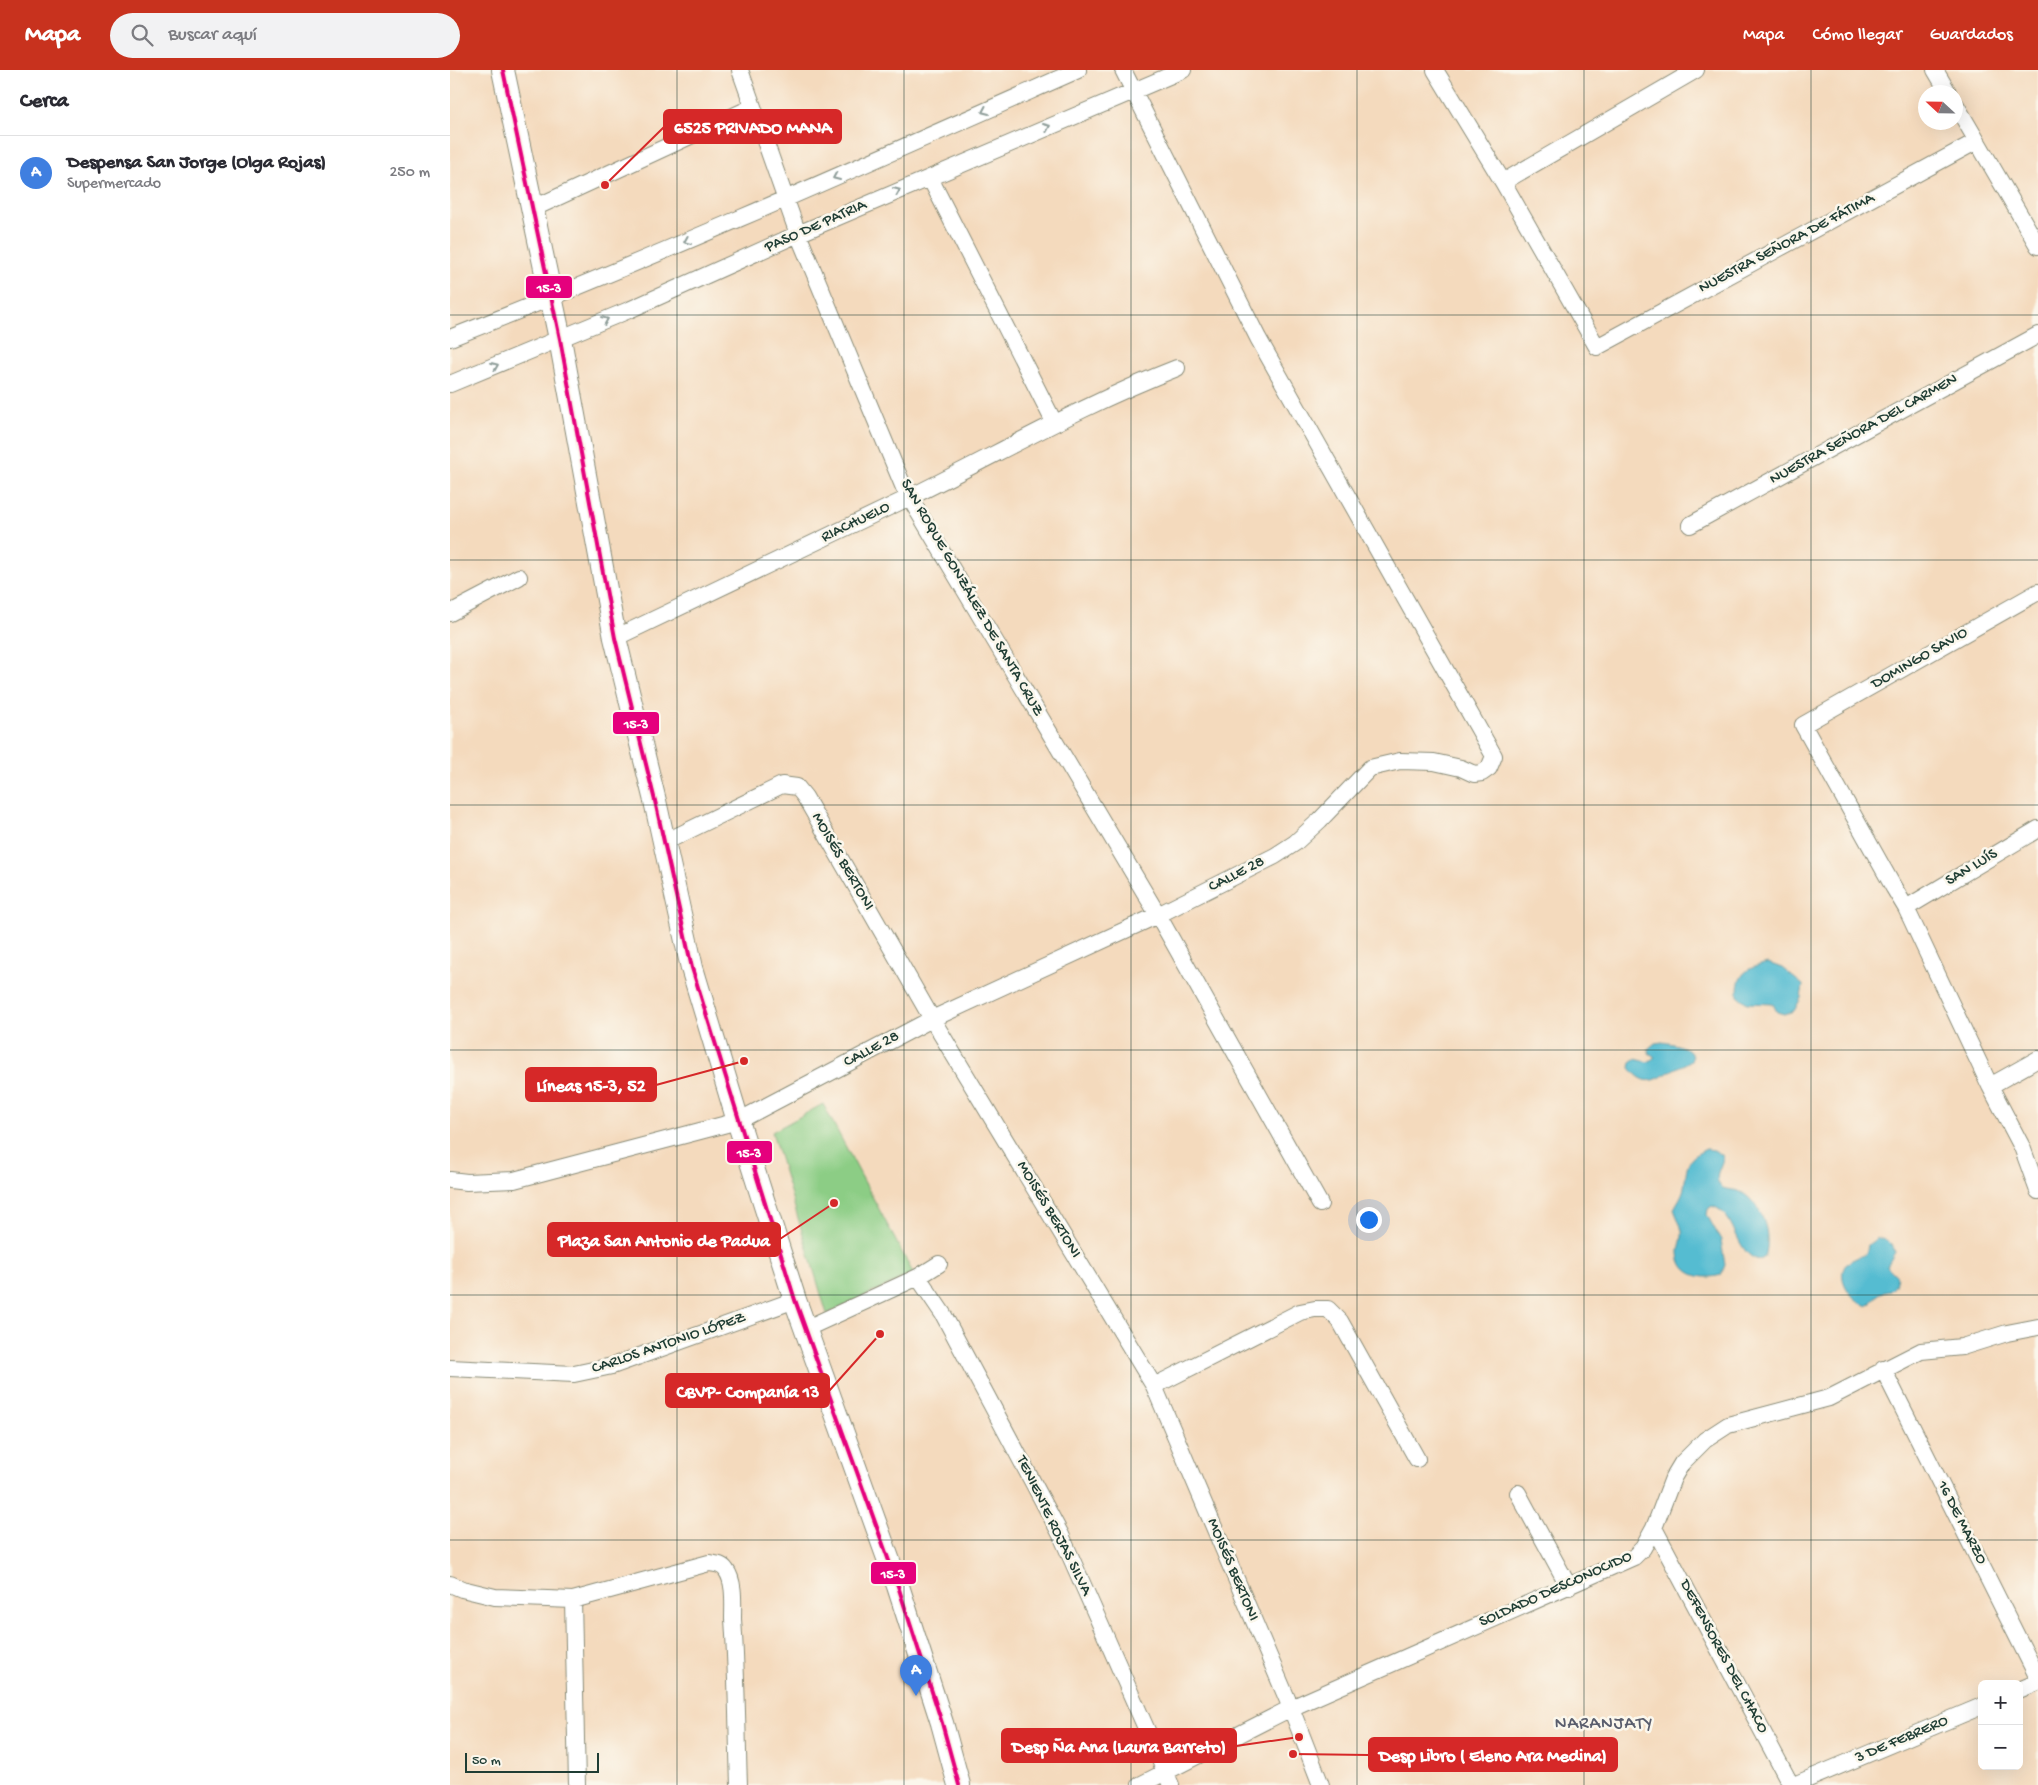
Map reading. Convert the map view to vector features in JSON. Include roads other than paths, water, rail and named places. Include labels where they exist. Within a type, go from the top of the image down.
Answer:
[{"type":"main road","points":[[503,70],[560,340],[615,638],[665,842],[692,968],[795,1300],[898,1586],[942,1722],[959,1785]]},
{"type":"street","name":"SAN ROQUE GONZÁLEZ DE SANTA CRUZ","points":[[740,70],[798,234],[904,488],[1158,915],[1320,1204]]},
{"type":"street","points":[[450,338],[550,299],[786,200],[1078,70]]},
{"type":"street","points":[[1123,70],[1133,90]]},
{"type":"street","name":"PASO DE PATRIA","points":[[450,384],[560,340],[798,234],[1183,70]]},
{"type":"street","points":[[1435,70],[1504,182],[1696,70]]},
{"type":"street","points":[[1935,70],[1944,85]]},
{"type":"street","name":"CALLE 28","points":[[450,1180],[467,1182],[514,1180],[738,1121],[932,1018],[1158,915],[1275,856],[1295,842],[1320,820],[1370,768],[1400,761],[1434,762],[1461,768],[1474,774],[1482,773],[1489,768],[1494,756],[1258,338],[1133,90]]},
{"type":"street","points":[[532,209],[753,107]]},
{"type":"street","points":[[1963,117],[2038,246]]},
{"type":"street","name":"NUESTRA SEÑORA DE FÁTIMA","points":[[1504,182],[1597,347],[1977,141]]},
{"type":"street","points":[[930,178],[1054,422]]},
{"type":"street","name":"NUESTRA SEÑORA DEL CARMEN","points":[[1690,525],[2038,336]]},
{"type":"street","name":"RIACHUELO","points":[[615,638],[910,497],[1054,422],[1134,385],[1177,368]]},
{"type":"street","points":[[450,612],[519,577]]},
{"type":"street","name":"DOMINGO SAVIO","points":[[1906,908],[1803,725],[2038,592]]},
{"type":"street","name":"MOISÉS BERTONI","points":[[665,842],[782,786],[797,787],[810,806],[932,1018],[1154,1386],[1291,1708],[1321,1785]]},
{"type":"street","name":"SAN LUÍS","points":[[1906,908],[2038,829]]},
{"type":"street","points":[[1906,908],[1990,1086],[2022,1147],[2038,1191]]},
{"type":"street","points":[[1990,1086],[2038,1059]]},
{"type":"street","points":[[805,1329],[918,1277],[939,1264]]},
{"type":"street","name":"TENIENTE ROJAS SILVA","points":[[918,1277],[943,1314],[1061,1535],[1168,1778]]},
{"type":"street","name":"CARLOS ANTONIO LÓPEZ","points":[[450,1368],[574,1374],[612,1366],[795,1300]]},
{"type":"street","points":[[1154,1386],[1300,1312],[1328,1309],[1340,1321],[1418,1459]]},
{"type":"street","name":"SOLDADO DESCONOCIDO","points":[[1140,1785],[1168,1778],[1291,1708],[1634,1557],[1654,1528],[1673,1478],[1682,1463],[1705,1440],[1728,1425],[1829,1398],[1921,1351],[1962,1347],[2007,1333],[2038,1327]]},
{"type":"street","name":"16 DE MARZO","points":[[1883,1369],[2038,1678]]},
{"type":"street","points":[[1518,1493],[1569,1587]]},
{"type":"street","name":"DEFENSORES DEL CHACO","points":[[1654,1528],[1793,1785]]},
{"type":"street","points":[[450,1584],[495,1597],[573,1600],[709,1563],[720,1564],[726,1568],[730,1577],[737,1673],[739,1785]]},
{"type":"street","points":[[573,1600],[577,1785]]},
{"type":"street","points":[[2023,1688],[2038,1682]]},
{"type":"street","name":"3 DE FEBRERO","points":[[1793,1785],[1978,1708]]},
{"type":"water","points":[[1768,963],[1782,968],[1803,985],[1801,998],[1794,1011],[1784,1014],[1777,1012],[1773,1004],[1747,1003],[1738,996],[1739,982],[1745,973],[1754,967]]},
{"type":"water","points":[[1662,1042],[1687,1049],[1693,1056],[1691,1060],[1656,1079],[1646,1080],[1641,1078],[1630,1068],[1631,1062],[1635,1059],[1648,1062],[1655,1057],[1649,1053],[1648,1049],[1655,1043]]},
{"type":"water","points":[[1706,1149],[1714,1150],[1723,1156],[1717,1178],[1718,1182],[1724,1189],[1741,1192],[1755,1204],[1764,1220],[1767,1239],[1765,1257],[1760,1260],[1752,1257],[1740,1243],[1727,1217],[1720,1210],[1712,1206],[1708,1209],[1707,1215],[1721,1240],[1725,1265],[1721,1275],[1713,1277],[1692,1274],[1682,1265],[1679,1250],[1682,1231],[1674,1209],[1683,1190],[1690,1160]]},
{"type":"water","points":[[1877,1238],[1886,1240],[1893,1246],[1895,1252],[1887,1266],[1897,1276],[1895,1286],[1890,1291],[1880,1293],[1868,1306],[1852,1296],[1845,1284],[1843,1272],[1849,1262],[1866,1254],[1868,1245]]},
{"type":"place","name":"6525 PRIVADO MANA","points":[[605,185]]},
{"type":"place","name":"Líneas 15-3, 52","points":[[744,1061]]},
{"type":"place","name":"Plaza San Antonio de Padua","points":[[834,1203]]},
{"type":"place","name":"CBVP- Companía 13","points":[[880,1334]]},
{"type":"place","name":"Despensa San Jorge (Olga Rojas)","points":[[916,1696]]},
{"type":"place","name":"Desp Ña Ana (Laura Barreto)","points":[[1299,1737]]},
{"type":"place","name":"Desp Libro ( Eleno Ara Medina)","points":[[1293,1754]]},
{"type":"district","name":"NARANJATY","points":[[1604,1724]]}]
